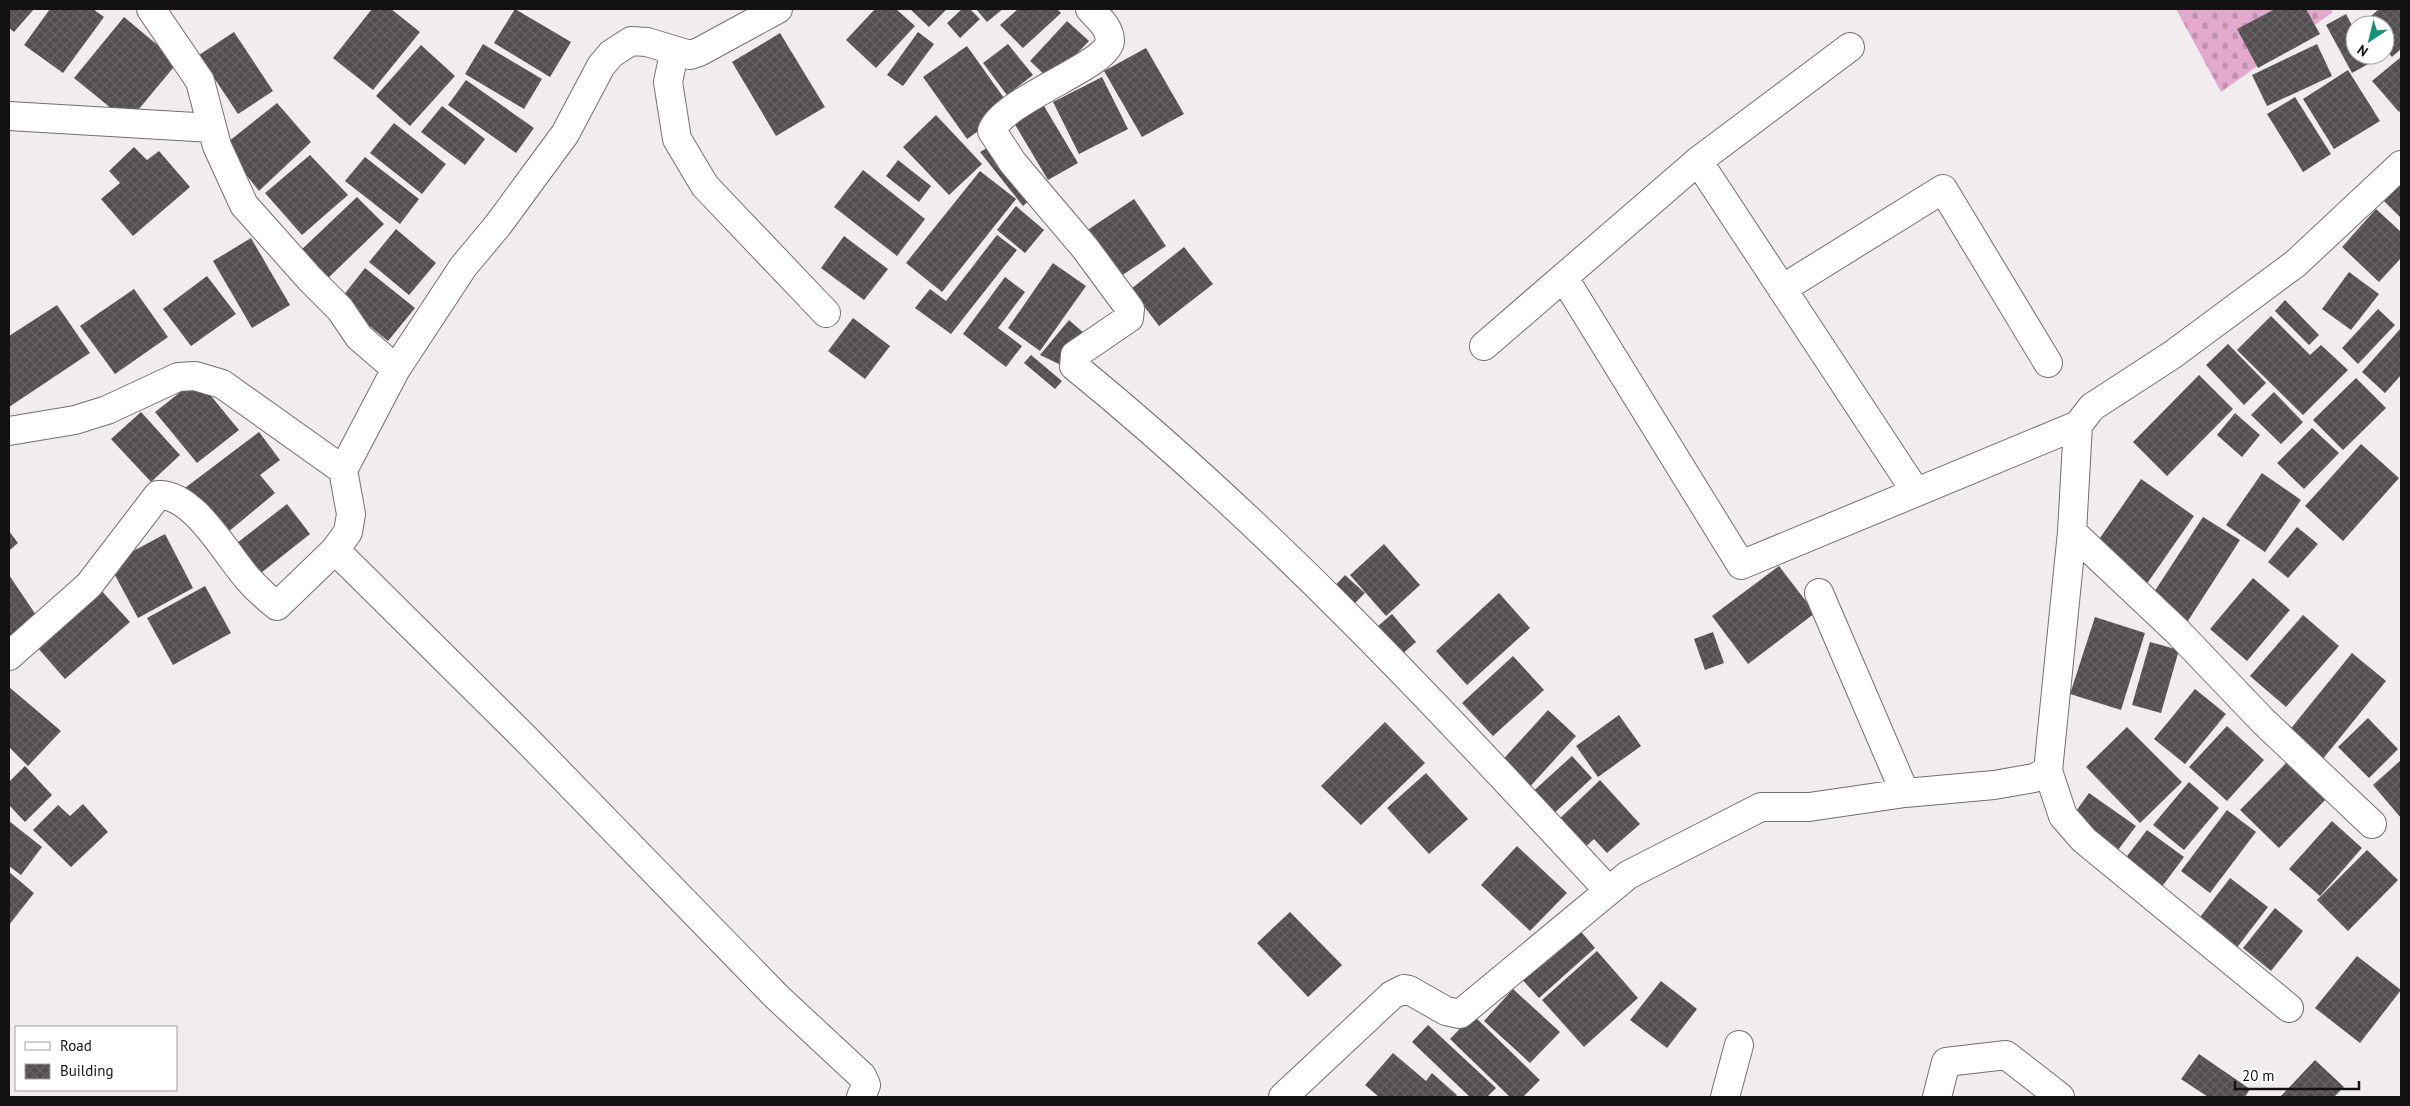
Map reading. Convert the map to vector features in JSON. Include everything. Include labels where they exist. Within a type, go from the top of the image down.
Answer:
[{"type":"street","points":[[150,9],[200,81],[212,128],[244,205],[340,309],[359,337],[396,369]]},
{"type":"street","points":[[9,656],[89,585],[158,495],[172,498],[189,506],[249,580],[277,606],[335,550],[348,532],[351,514],[344,470],[396,369],[463,267],[498,225],[565,134],[601,66],[611,54],[631,41],[647,42],[677,53],[690,55],[699,52],[778,9]]},
{"type":"street","points":[[1090,9],[1106,26],[1110,38],[1106,49],[1096,58],[1029,98],[995,123],[992,131],[1013,163],[1085,248],[1130,309],[1129,318],[1075,354],[1074,366],[1116,399],[1304,572],[1450,719],[1608,890]]},
{"type":"street","points":[[1484,346],[1698,161],[1850,47]]},
{"type":"street","points":[[677,53],[672,63],[668,82],[677,139],[705,186],[826,312]]},
{"type":"street","points":[[9,116],[212,128]]},
{"type":"street","points":[[1698,161],[1916,492]]},
{"type":"street","points":[[1564,278],[1741,565],[2078,425],[2092,407],[2172,354],[2295,264],[2401,165]]},
{"type":"street","points":[[1782,289],[1943,188],[2048,363]]},
{"type":"street","points":[[9,430],[76,420],[107,410],[178,377],[195,376],[222,384],[344,470]]},
{"type":"street","points":[[2078,425],[2072,532],[2048,771],[2063,816],[2068,824],[2162,905],[2289,1008]]},
{"type":"street","points":[[2072,532],[2177,631],[2263,721],[2372,824]]},
{"type":"street","points":[[335,550],[526,739],[776,997],[862,1076],[866,1084],[861,1097]]},
{"type":"street","points":[[1819,593],[1905,793]]},
{"type":"street","points":[[1283,1097],[1392,995],[1404,989],[1409,990],[1446,1011],[1460,1014],[1628,875],[1761,807],[1809,807],[1905,793],[1994,785],[2034,778],[2048,771]]},
{"type":"street","points":[[1724,1097],[1739,1045]]},
{"type":"street","points":[[1936,1097],[1946,1062],[2006,1055],[2060,1097]]},
{"type":"green space","points":[[2176,9],[2331,9],[2333,12],[2221,92]]},
{"type":"building","points":[[9,9],[34,9],[14,32],[9,28]]},
{"type":"building","points":[[50,9],[93,9],[104,17],[63,73],[24,45]]},
{"type":"building","points":[[372,9],[391,9],[420,32],[373,90],[333,58]]},
{"type":"building","points":[[515,9],[571,42],[550,77],[494,43]]},
{"type":"building","points":[[875,9],[896,9],[915,26],[876,68],[846,40]]},
{"type":"building","points":[[910,9],[947,9],[929,27]]},
{"type":"building","points":[[962,9],[970,9],[980,19],[960,38],[947,23]]},
{"type":"building","points":[[976,9],[1003,9],[987,22]]},
{"type":"building","points":[[1018,9],[1057,9],[1061,13],[1023,48],[1000,25]]},
{"type":"building","points":[[2275,9],[2306,9],[2320,34],[2258,68],[2237,29]]},
{"type":"building","points":[[2379,9],[2401,9],[2401,49],[2395,54],[2395,15],[2372,15]]},
{"type":"building","points":[[2346,14],[2345,60],[2326,25]]},
{"type":"building","points":[[124,17],[178,62],[128,122],[74,78]]},
{"type":"building","points":[[1067,21],[1089,41],[1051,81],[1030,61]]},
{"type":"building","points":[[234,32],[273,91],[238,114],[199,55]]},
{"type":"building","points":[[918,32],[934,44],[903,86],[887,75]]},
{"type":"building","points":[[780,33],[825,107],[776,136],[732,62]]},
{"type":"building","points":[[483,44],[542,79],[524,109],[465,74]]},
{"type":"building","points":[[1008,44],[1033,75],[1007,95],[983,63]]},
{"type":"building","points":[[2317,44],[2332,76],[2267,106],[2252,75]]},
{"type":"building","points":[[421,45],[455,76],[410,126],[376,96]]},
{"type":"building","points":[[967,46],[1011,108],[967,139],[923,77]]},
{"type":"building","points":[[1146,48],[1184,114],[1142,137],[1104,71]]},
{"type":"building","points":[[2401,57],[2401,110],[2399,112],[2372,81],[2391,65],[2395,65],[2395,62]]},
{"type":"building","points":[[2348,65],[2367,65],[2352,73]]},
{"type":"building","points":[[2348,70],[2380,121],[2334,149],[2303,99]]},
{"type":"building","points":[[1102,77],[1128,129],[1079,154],[1053,102]]},
{"type":"building","points":[[466,80],[534,128],[516,153],[448,105]]},
{"type":"building","points":[[2295,97],[2331,154],[2303,172],[2267,114]]},
{"type":"building","points":[[277,103],[311,142],[259,191],[223,146]]},
{"type":"building","points":[[442,106],[485,139],[465,165],[421,132]]},
{"type":"building","points":[[1044,106],[1078,163],[1048,180],[1014,123]]},
{"type":"building","points":[[936,115],[982,164],[949,195],[903,147]]},
{"type":"building","points":[[394,123],[446,164],[422,194],[370,153]]},
{"type":"building","points":[[994,144],[1033,197],[1023,206],[980,152]]},
{"type":"building","points":[[134,147],[147,160],[159,151],[190,187],[133,236],[101,199],[120,183],[109,171]]},
{"type":"building","points":[[310,155],[348,195],[302,235],[265,193]]},
{"type":"building","points":[[365,157],[419,199],[400,224],[345,181]]},
{"type":"building","points":[[898,160],[931,186],[919,202],[886,176]]},
{"type":"building","points":[[863,170],[925,219],[897,256],[834,207]]},
{"type":"building","points":[[980,171],[1016,199],[942,292],[906,263]]},
{"type":"building","points":[[2401,184],[2401,218],[2384,201]]},
{"type":"building","points":[[357,197],[384,224],[325,281],[298,253]]},
{"type":"building","points":[[1134,199],[1166,246],[1118,278],[1086,231]]},
{"type":"building","points":[[1016,206],[1044,230],[1025,253],[997,230]]},
{"type":"building","points":[[2376,209],[2401,232],[2401,258],[2379,282],[2342,247]]},
{"type":"building","points":[[396,229],[436,263],[409,295],[369,262]]},
{"type":"building","points":[[997,235],[1017,250],[951,334],[915,308],[930,289],[946,301]]},
{"type":"building","points":[[844,236],[888,269],[864,300],[821,268]]},
{"type":"building","points":[[251,238],[290,305],[252,328],[213,261]]},
{"type":"building","points":[[1184,247],[1213,284],[1159,326],[1131,289]]},
{"type":"building","points":[[1053,263],[1086,286],[1040,351],[1008,328]]},
{"type":"building","points":[[365,268],[415,308],[388,341],[339,301]]},
{"type":"building","points":[[2349,272],[2379,294],[2351,330],[2322,309]]},
{"type":"building","points":[[207,276],[236,314],[191,346],[163,309]]},
{"type":"building","points":[[1005,277],[1025,292],[998,328],[1022,346],[1006,367],[963,334]]},
{"type":"building","points":[[134,289],[168,337],[115,374],[80,326]]},
{"type":"building","points":[[2285,300],[2319,335],[2309,345],[2275,311]]},
{"type":"building","points":[[57,305],[90,353],[9,407],[9,336]]},
{"type":"building","points":[[2378,309],[2395,325],[2358,364],[2342,348]]},
{"type":"building","points":[[2271,316],[2310,355],[2321,345],[2348,370],[2303,415],[2237,350]]},
{"type":"building","points":[[853,318],[890,346],[865,379],[828,351]]},
{"type":"building","points":[[1069,320],[1084,333],[1063,366],[1040,355]]},
{"type":"building","points":[[2400,329],[2401,375],[2385,393],[2362,372]]},
{"type":"building","points":[[2228,344],[2266,383],[2244,405],[2206,365]]},
{"type":"building","points":[[1031,355],[1062,381],[1055,389],[1024,363]]},
{"type":"building","points":[[2199,375],[2233,409],[2167,476],[2133,442]]},
{"type":"building","points":[[2356,378],[2386,408],[2343,450],[2313,420]]},
{"type":"building","points":[[197,379],[239,430],[197,463],[155,412]]},
{"type":"building","points":[[2274,392],[2303,422],[2281,444],[2251,415]]},
{"type":"building","points":[[141,412],[180,455],[151,482],[111,439]]},
{"type":"building","points":[[2235,413],[2260,435],[2242,457],[2217,435]]},
{"type":"building","points":[[2312,428],[2339,453],[2304,489],[2277,463]]},
{"type":"building","points":[[259,432],[280,460],[260,475],[275,493],[221,538],[181,491]]},
{"type":"building","points":[[2361,444],[2399,478],[2343,541],[2305,506]]},
{"type":"building","points":[[2262,473],[2301,500],[2265,552],[2226,525]]},
{"type":"building","points":[[2141,479],[2194,516],[2146,585],[2093,548]]},
{"type":"building","points":[[287,504],[310,534],[252,580],[228,550]]},
{"type":"building","points":[[2203,517],[2240,540],[2184,627],[2147,603]]},
{"type":"building","points":[[2297,527],[2318,544],[2288,578],[2268,562]]},
{"type":"building","points":[[9,531],[18,543],[9,551]]},
{"type":"building","points":[[165,534],[193,588],[138,618],[109,564]]},
{"type":"building","points":[[1384,544],[1420,585],[1386,616],[1350,575]]},
{"type":"building","points":[[1779,566],[1815,613],[1748,664],[1712,616]]},
{"type":"building","points":[[9,575],[38,618],[9,639]]},
{"type":"building","points":[[1345,575],[1365,593],[1347,611],[1328,593]]},
{"type":"building","points":[[2253,578],[2290,610],[2247,661],[2210,629]]},
{"type":"building","points":[[205,586],[231,633],[173,665],[147,618]]},
{"type":"building","points":[[100,589],[130,622],[65,679],[36,646]]},
{"type":"building","points":[[1499,593],[1530,628],[1467,685],[1436,651]]},
{"type":"building","points":[[1392,614],[1416,642],[1394,661],[1370,633]]},
{"type":"building","points":[[2303,615],[2339,646],[2286,707],[2250,676]]},
{"type":"building","points":[[2095,617],[2145,633],[2121,710],[2070,694]]},
{"type":"building","points":[[1713,632],[1724,663],[1705,670],[1694,639]]},
{"type":"building","points":[[2150,642],[2179,650],[2161,713],[2132,705]]},
{"type":"building","points":[[2352,653],[2386,681],[2318,765],[2284,737]]},
{"type":"building","points":[[1513,656],[1544,690],[1493,736],[1462,703]]},
{"type":"building","points":[[9,687],[61,731],[28,766],[9,747]]},
{"type":"building","points":[[2195,689],[2226,714],[2185,764],[2154,739]]},
{"type":"building","points":[[1548,710],[1576,736],[1526,791],[1498,765]]},
{"type":"building","points":[[1619,715],[1641,746],[1598,777],[1576,746]]},
{"type":"building","points":[[2368,718],[2398,749],[2369,778],[2338,747]]},
{"type":"building","points":[[1385,722],[1425,763],[1361,825],[1321,786]]},
{"type":"building","points":[[2227,726],[2264,760],[2227,801],[2189,767]]},
{"type":"building","points":[[2127,727],[2182,782],[2140,823],[2086,767]]},
{"type":"building","points":[[1572,756],[1592,778],[1549,818],[1528,796]]},
{"type":"building","points":[[2401,760],[2401,818],[2373,785]]},
{"type":"building","points":[[2286,763],[2325,800],[2279,848],[2240,810]]},
{"type":"building","points":[[25,766],[52,795],[25,822],[9,805],[9,782]]},
{"type":"building","points":[[1426,773],[1468,819],[1429,854],[1387,808]]},
{"type":"building","points":[[1600,780],[1640,824],[1607,853],[1594,839],[1581,851],[1554,824]]},
{"type":"building","points":[[2189,782],[2219,808],[2184,850],[2153,825]]},
{"type":"building","points":[[2089,793],[2136,826],[2115,854],[2069,821]]},
{"type":"building","points":[[83,804],[108,832],[71,867],[33,830],[58,805],[70,816]]},
{"type":"building","points":[[2227,810],[2256,832],[2210,893],[2181,871]]},
{"type":"building","points":[[9,821],[42,847],[21,875],[9,866]]},
{"type":"building","points":[[2332,821],[2362,848],[2320,896],[2289,869]]},
{"type":"building","points":[[2147,830],[2184,857],[2158,892],[2121,864]]},
{"type":"building","points":[[1517,846],[1567,893],[1530,931],[1481,885]]},
{"type":"building","points":[[2367,850],[2398,880],[2348,931],[2317,900]]},
{"type":"building","points":[[9,872],[34,893],[9,925]]},
{"type":"building","points":[[2230,878],[2268,907],[2232,954],[2194,925]]},
{"type":"building","points":[[2275,908],[2303,931],[2271,971],[2243,948]]},
{"type":"building","points":[[1290,912],[1342,965],[1308,997],[1257,943]]},
{"type":"building","points":[[1577,927],[1595,948],[1539,998],[1520,977]]},
{"type":"building","points":[[1597,951],[1638,998],[1584,1047],[1542,1000]]},
{"type":"building","points":[[2357,956],[2401,990],[2360,1043],[2315,1008]]},
{"type":"building","points":[[1661,981],[1697,1009],[1667,1048],[1630,1020]]},
{"type":"building","points":[[1513,989],[1560,1032],[1530,1063],[1484,1021]]},
{"type":"building","points":[[1473,1015],[1540,1080],[1523,1097],[1510,1097],[1450,1039]]},
{"type":"building","points":[[1428,1025],[1496,1088],[1487,1097],[1470,1097],[1412,1042]]},
{"type":"building","points":[[1393,1053],[1426,1081],[1432,1073],[1457,1095],[1455,1097],[1379,1097],[1365,1085]]},
{"type":"building","points":[[2199,1054],[2250,1089],[2245,1097],[2208,1097],[2181,1079]]},
{"type":"building","points":[[2315,1060],[2344,1087],[2334,1097],[2280,1097]]}]
